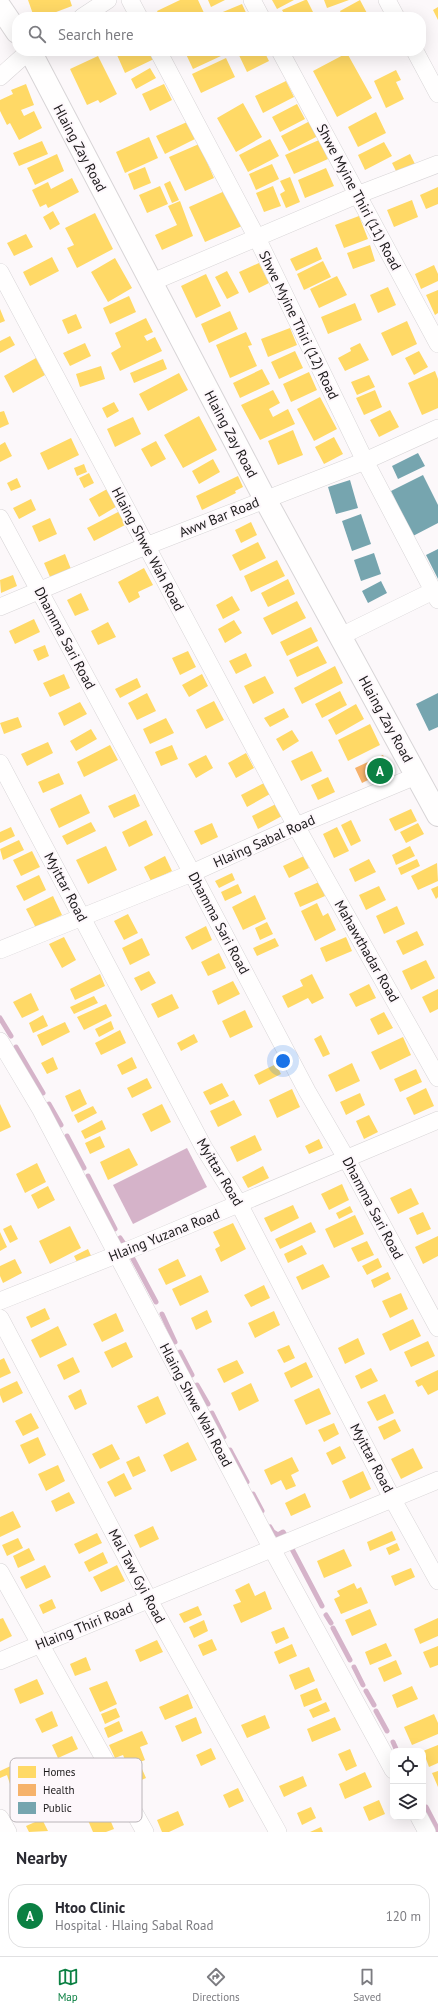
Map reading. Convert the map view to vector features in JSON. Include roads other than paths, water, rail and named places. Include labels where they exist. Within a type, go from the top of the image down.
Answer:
[{"type":"street","points":[[90,12],[108,0]]},
{"type":"street","points":[[130,0],[136,12]]},
{"type":"street","points":[[252,0],[258,12]]},
{"type":"street","points":[[387,0],[393,12]]},
{"type":"street","points":[[0,7],[12,25]]},
{"type":"street","points":[[0,77],[23,56]]},
{"type":"street","name":"Hlaing Zay Road","points":[[32,56],[150,283],[438,815]]},
{"type":"street","name":"Shwe Myine Thiri (12) Road","points":[[161,56],[257,238],[365,461],[436,596]]},
{"type":"street","name":"Shwe Myine Thiri (11) Road","points":[[283,56],[438,344]]},
{"type":"street","points":[[418,56],[438,94]]},
{"type":"street","points":[[150,283],[357,195],[438,164]]},
{"type":"street","name":"Hlaing Shwe Wah Road","points":[[0,272],[296,826]]},
{"type":"street","name":"Aww Bar Road","points":[[0,607],[146,546],[365,461],[438,428]]},
{"type":"street","name":"Dhamma Sari Road","points":[[0,518],[308,1091],[438,1328]]},
{"type":"street","points":[[340,636],[436,596]]},
{"type":"street","name":"Myittar Road","points":[[0,763],[83,917],[204,1148],[240,1204],[392,1498],[438,1582]]},
{"type":"street","name":"Hlaing Sabal Road","points":[[0,950],[192,873],[296,826],[416,776]]},
{"type":"street","name":"Mahawthadar Road","points":[[296,826],[438,1078]]},
{"type":"street","name":"Hlaing Shwe Wah Road","points":[[0,1041],[41,1110],[117,1255],[281,1545],[390,1764]]},
{"type":"street","name":"Hlaing Yuzana Road","points":[[0,1301],[117,1255],[438,1120]]},
{"type":"street","name":"Mal Taw Gyi Road","points":[[0,1318],[149,1600],[278,1832]]},
{"type":"street","name":"Hlaing Thiri Road","points":[[0,1661],[438,1480]]},
{"type":"street","points":[[0,1572],[38,1644],[103,1758]]},
{"type":"street","points":[[0,1818],[8,1832]]},
{"type":"street","points":[[421,1820],[427,1832]]},
{"type":"street","points":[[139,1822],[145,1832]]},
{"type":"waterway","points":[[0,1018],[11,1036]]},
{"type":"waterway","points":[[16,1047],[43,1093]]},
{"type":"waterway","points":[[49,1104],[61,1125]]},
{"type":"waterway","points":[[67,1136],[84,1168]]},
{"type":"waterway","points":[[88,1176],[115,1229]]},
{"type":"waterway","points":[[120,1238],[126,1247]]},
{"type":"waterway","points":[[132,1257],[156,1302]]},
{"type":"waterway","points":[[162,1314],[175,1342]]},
{"type":"waterway","points":[[180,1352],[192,1375]]},
{"type":"waterway","points":[[197,1385],[208,1404]]},
{"type":"waterway","points":[[212,1413],[224,1437]]},
{"type":"waterway","points":[[230,1450],[247,1482]]},
{"type":"waterway","points":[[253,1494],[262,1511]]},
{"type":"waterway","points":[[270,1527],[273,1532],[278,1535],[283,1532],[285,1535]]},
{"type":"waterway","points":[[292,1549],[322,1606]]},
{"type":"waterway","points":[[326,1615],[331,1623]]},
{"type":"waterway","points":[[333,1628],[350,1660]]},
{"type":"waterway","points":[[354,1667],[363,1685]]},
{"type":"waterway","points":[[366,1691],[374,1705]]},
{"type":"waterway","points":[[376,1711],[387,1731]]},
{"type":"waterway","points":[[393,1742],[396,1748]]},
{"type":"waterway","points":[[426,1807],[438,1830]]},
{"type":"place","name":"Htoo Clinic","points":[[380,771]]}]
